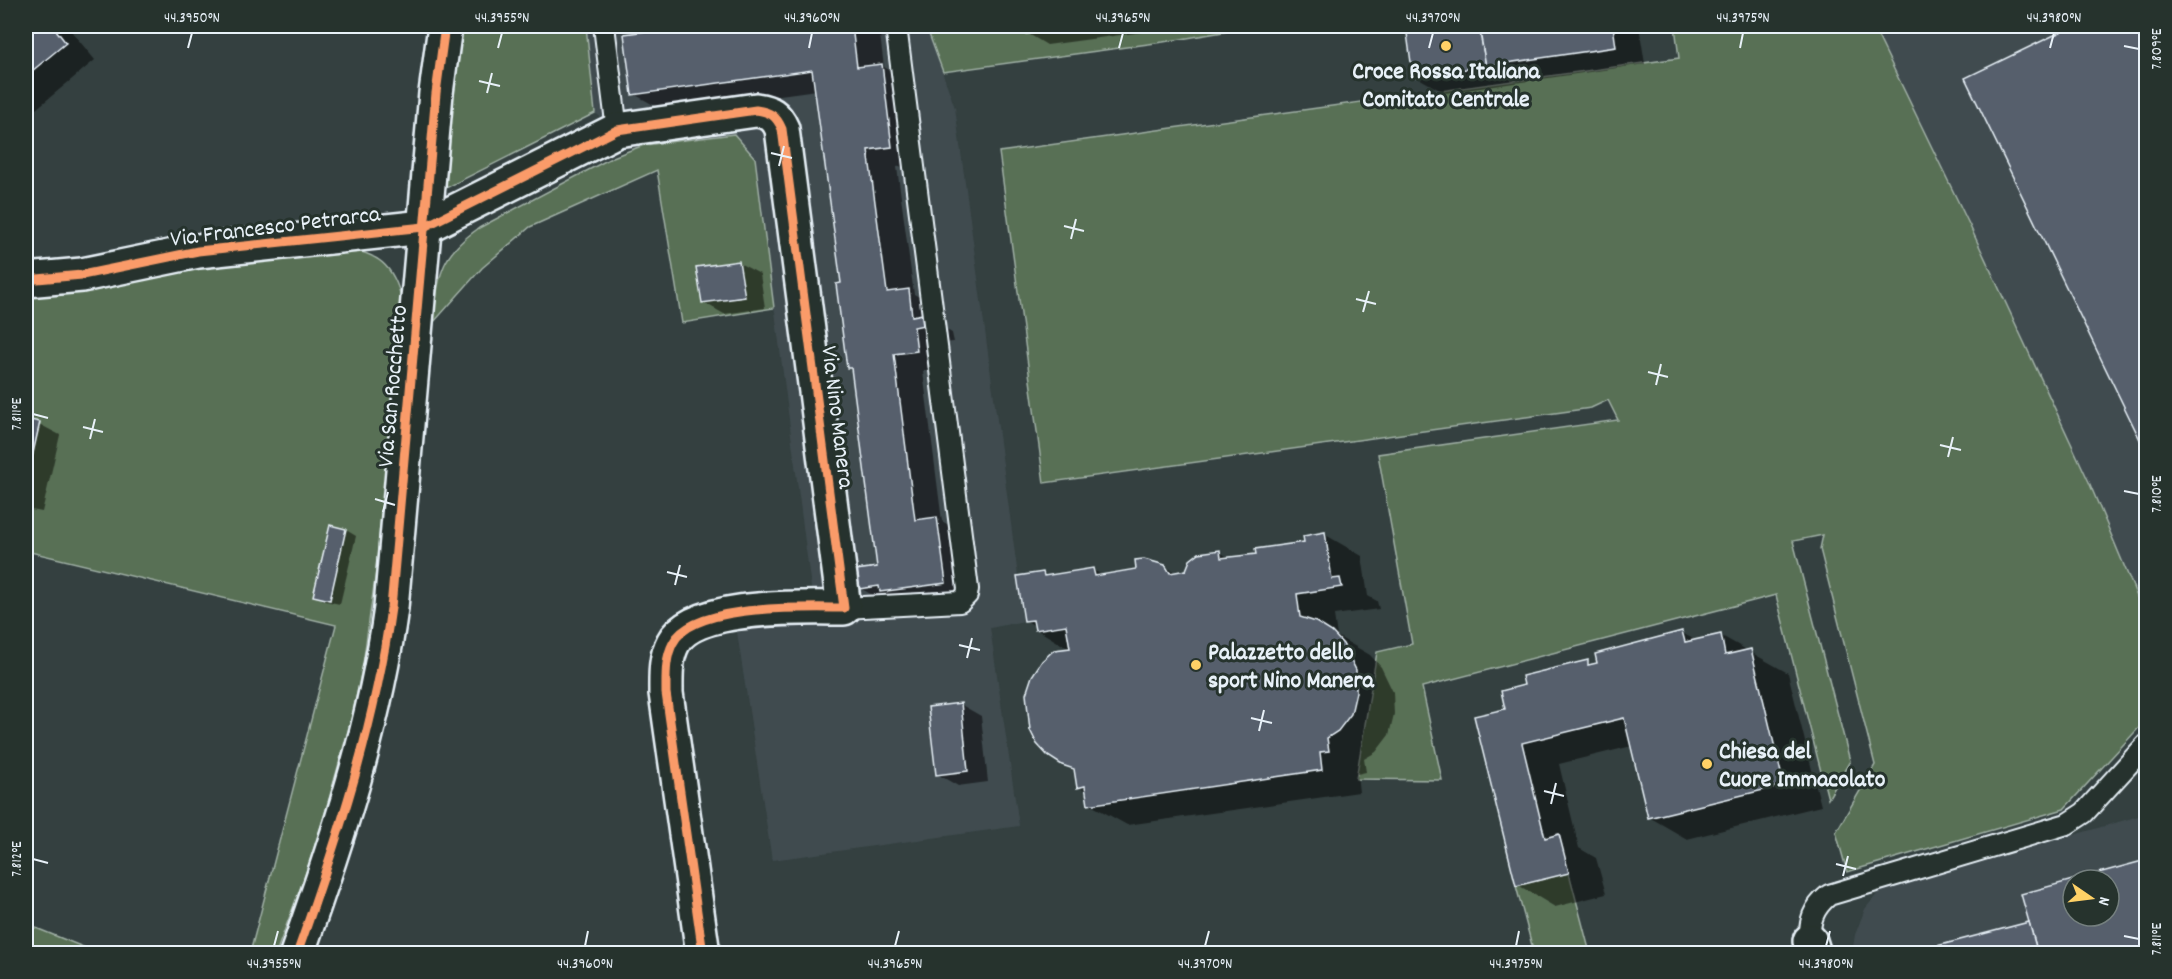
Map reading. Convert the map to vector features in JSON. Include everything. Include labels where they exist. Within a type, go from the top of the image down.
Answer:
[{"type":"street","name":"Via San Rocchetto","points":[[297,954],[358,763],[381,672],[391,608],[436,93],[445,26]]},
{"type":"street","name":"Via Nino Manera","points":[[424,227],[617,130],[756,110],[768,112],[777,118],[782,129],[844,608]]},
{"type":"street","name":"Via Francesco Petrarca","points":[[26,279],[82,275],[198,251],[424,227]]},
{"type":"street","points":[[703,954],[666,693],[666,674],[673,642],[682,631],[695,623],[715,617],[773,609],[844,608]]},
{"type":"lane","points":[[604,26],[617,130]]},
{"type":"lane","points":[[844,608],[960,602],[967,595],[968,589],[896,26]]},
{"type":"lane","points":[[1812,947],[1810,924],[1812,914],[1819,903],[1829,895],[2067,824],[2084,813],[2146,745]]},
{"type":"shaded area","points":[[586,26],[926,26],[955,108],[1024,621],[990,628],[1019,826],[772,860],[737,632],[815,618],[755,158],[734,134],[644,145],[595,113]]},
{"type":"shaded area","points":[[1873,26],[2146,26],[2146,618],[2089,482],[1969,224]]},
{"type":"shaded area","points":[[2146,814],[2146,953],[1852,954],[1855,935],[1865,909],[1879,892]]},
{"type":"green space","points":[[462,26],[586,26],[595,113],[442,190]]},
{"type":"green space","points":[[926,26],[1244,26],[1229,31],[1163,42],[943,72]]},
{"type":"green space","points":[[1675,26],[1873,26],[1969,224],[2089,482],[2146,618],[2146,720],[2064,809],[1847,872],[1836,832],[1875,765],[1820,549],[1823,535],[1793,541],[1850,761],[1828,799],[1776,595],[1422,687],[1442,780],[1356,779],[1377,652],[1412,644],[1378,454],[1618,420],[1608,400],[1591,408],[1044,483],[999,152],[1679,58]]},
{"type":"green space","points":[[734,134],[755,158],[774,308],[682,323],[657,170],[530,227],[482,268],[433,323],[439,280],[448,258],[465,238],[479,228],[613,157],[644,145]]},
{"type":"green space","points":[[343,247],[375,257],[389,269],[402,300],[376,571],[363,664],[353,713],[306,873],[276,953],[250,953],[336,625],[26,551],[26,293],[200,262]]},
{"type":"green space","points":[[1569,873],[1590,953],[1534,953],[1516,886]]},
{"type":"green space","points":[[26,924],[98,953],[26,953]]},
{"type":"building","points":[[26,26],[53,26],[66,43],[26,76]]},
{"type":"building","points":[[686,26],[852,26],[857,67],[882,64],[892,147],[868,150],[887,292],[909,289],[912,316],[923,314],[924,325],[914,327],[917,351],[894,354],[915,520],[937,517],[946,583],[880,592],[879,586],[859,589],[856,570],[877,567],[851,368],[847,368],[836,284],[841,283],[812,70],[632,95],[624,34]]},
{"type":"building","points":[[1024,26],[1090,26],[1026,34]]},
{"type":"building","name":"Croce Rossa Italiana Comitato Centrale","points":[[1406,26],[1479,26],[1486,66],[1413,77]]},
{"type":"building","points":[[1479,26],[1613,26],[1616,47],[1486,66]]},
{"type":"building","points":[[2073,26],[2146,26],[2146,452],[1965,78]]},
{"type":"building","points":[[739,261],[745,297],[702,303],[696,267]]},
{"type":"building","points":[[26,419],[40,422],[26,484]]},
{"type":"building","points":[[330,525],[346,529],[330,600],[313,596]]},
{"type":"building","name":"Palazzetto dello sport Nino Manera","points":[[1325,532],[1332,579],[1340,578],[1342,587],[1297,594],[1300,617],[1316,622],[1332,632],[1343,644],[1356,670],[1356,692],[1351,714],[1338,731],[1327,738],[1329,751],[1320,752],[1322,770],[1088,805],[1085,786],[1077,788],[1074,769],[1048,756],[1037,744],[1030,730],[1026,694],[1032,676],[1042,661],[1054,650],[1070,648],[1066,625],[1035,630],[1033,620],[1024,621],[1017,576],[1043,572],[1044,576],[1093,568],[1095,576],[1136,569],[1135,560],[1144,559],[1165,565],[1170,573],[1186,570],[1190,560],[1199,553],[1220,550],[1221,558],[1256,554],[1255,549],[1304,542],[1303,536]]},
{"type":"building","name":"Chiesa del Cuore Immacolato","points":[[1682,631],[1685,642],[1721,634],[1725,655],[1751,649],[1784,785],[1648,818],[1624,718],[1522,743],[1545,838],[1559,834],[1569,873],[1516,886],[1474,716],[1505,709],[1501,691],[1524,685],[1522,676],[1588,660],[1588,665],[1597,663],[1595,654]]},
{"type":"building","points":[[961,703],[968,771],[936,775],[928,707]]},
{"type":"building","points":[[2146,860],[2146,954],[2038,954],[2021,894],[2061,883],[2061,928],[2121,928],[2121,868],[2117,868]]},
{"type":"building","points":[[2029,922],[2038,954],[1910,953]]},
{"type":"cycle path","points":[[297,954],[353,783],[384,652],[391,608],[436,93],[445,26]]},
{"type":"cycle path","points":[[26,280],[82,275],[198,251],[424,227],[617,130],[756,110],[775,117],[782,129],[844,608],[751,610],[726,614],[684,630],[670,649],[666,667],[666,693],[703,954]]},
{"type":"place","name":"Croce Rossa Italiana Comitato Centrale","points":[[1446,46]]},
{"type":"place","name":"Palazzetto dello sport Nino Manera","points":[[1196,665]]},
{"type":"place","name":"Chiesa del Cuore Immacolato","points":[[1707,764]]}]
